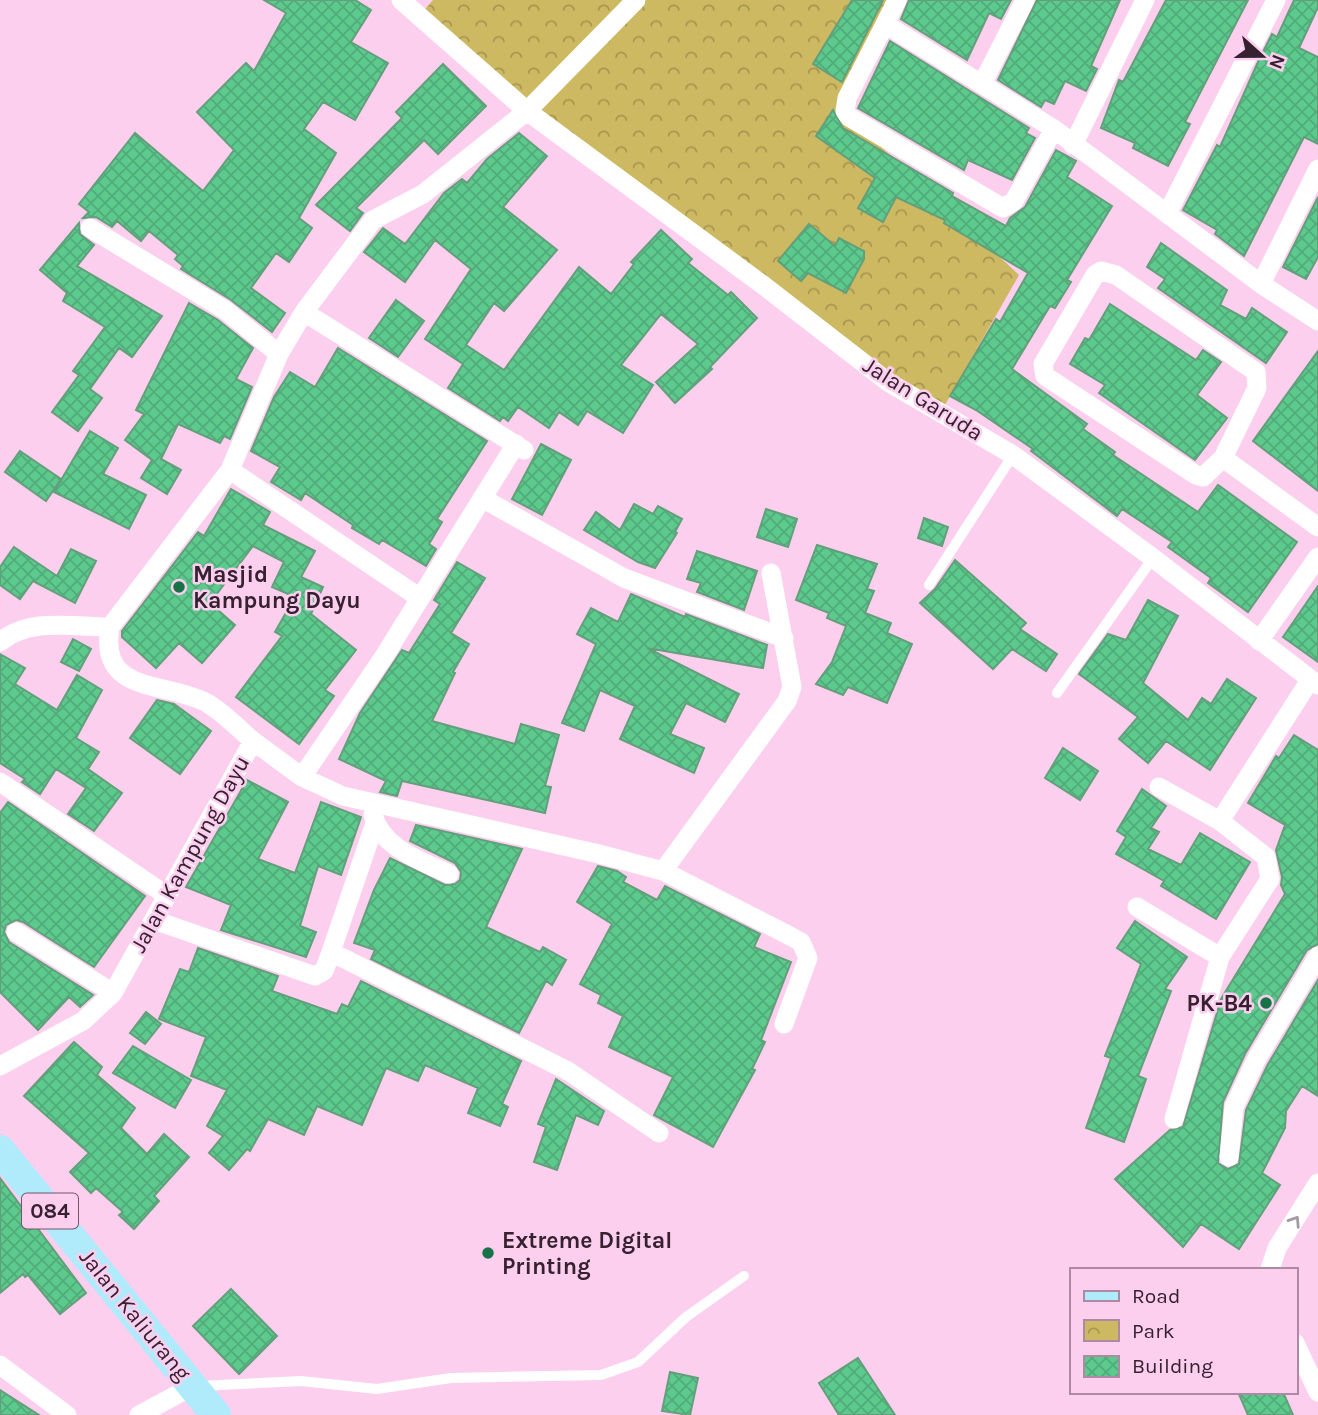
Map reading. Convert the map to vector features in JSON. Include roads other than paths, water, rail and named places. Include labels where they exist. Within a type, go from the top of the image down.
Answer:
[{"type":"main road","name":"Jalan Kaliurang","points":[[0,1150],[216,1415]]},
{"type":"street","name":"Jalan Garuda","points":[[401,0],[426,8],[527,111],[763,285],[888,382],[1013,455],[1153,558],[1314,683]]},
{"type":"street","points":[[0,642],[26,628],[40,626],[110,627],[230,471],[279,354],[304,312],[373,220],[423,194],[527,111],[636,0]]},
{"type":"street","points":[[982,84],[1025,0]]},
{"type":"street","points":[[1073,145],[1145,0]]},
{"type":"street","points":[[1167,214],[1276,0]]},
{"type":"street","points":[[1054,129],[1014,201],[1003,208],[854,120],[845,111],[847,98],[889,8],[982,84],[1054,129],[1261,284],[1318,321]]},
{"type":"street","points":[[1261,284],[1318,169]]},
{"type":"street","points":[[90,228],[225,310],[279,354]]},
{"type":"street","points":[[1101,271],[1116,275],[1256,372],[1257,388],[1223,458],[1206,475],[1196,475],[1045,376],[1043,364],[1095,275],[1101,271]]},
{"type":"street","points":[[302,777],[383,658],[482,498],[520,447],[304,312]]},
{"type":"street","points":[[1223,458],[1318,527]]},
{"type":"street","points":[[230,471],[420,598]]},
{"type":"street","points":[[482,498],[624,578],[784,638]]},
{"type":"street","points":[[1259,641],[1318,557]]},
{"type":"street","points":[[663,872],[787,701],[792,687],[771,573]]},
{"type":"street","name":"Jalan Kampung Dayu","points":[[0,1066],[83,1021],[113,993],[253,741],[205,702],[122,674],[109,658],[110,627]]},
{"type":"street","points":[[1220,821],[1314,683]]},
{"type":"street","points":[[253,741],[302,777],[343,796],[599,854],[663,872],[805,946],[806,965],[784,1024]]},
{"type":"street","points":[[0,782],[166,895]]},
{"type":"street","points":[[1159,787],[1220,821],[1266,857],[1270,873],[1269,879],[1220,957],[1174,1119]]},
{"type":"street","points":[[369,804],[375,823],[396,848],[449,874]]},
{"type":"street","points":[[154,920],[314,976],[324,971],[375,823]]},
{"type":"street","points":[[1137,906],[1220,957]]},
{"type":"street","points":[[16,932],[113,993]]},
{"type":"street","points":[[331,952],[568,1071],[659,1133]]},
{"type":"street","points":[[1229,1157],[1234,1107],[1256,1060],[1318,956]]},
{"type":"street","points":[[1271,1268],[1277,1248],[1316,1191]]},
{"type":"street","points":[[1297,1347],[1318,1392]]},
{"type":"street","points":[[0,1365],[67,1415]]},
{"type":"street","points":[[139,1415],[193,1386]]},
{"type":"lane","points":[[929,585],[1013,455]]},
{"type":"lane","points":[[1057,693],[1153,558]]},
{"type":"lane","points":[[193,1386],[301,1381],[377,1389],[451,1378],[601,1375],[638,1362],[686,1317],[744,1276]]},
{"type":"place","name":"Masjid Kampung Dayu","points":[[179,587]]},
{"type":"place","name":"PK-B4","points":[[1266,1003]]},
{"type":"place","name":"Extreme Digital Printing","points":[[488,1253]]}]
